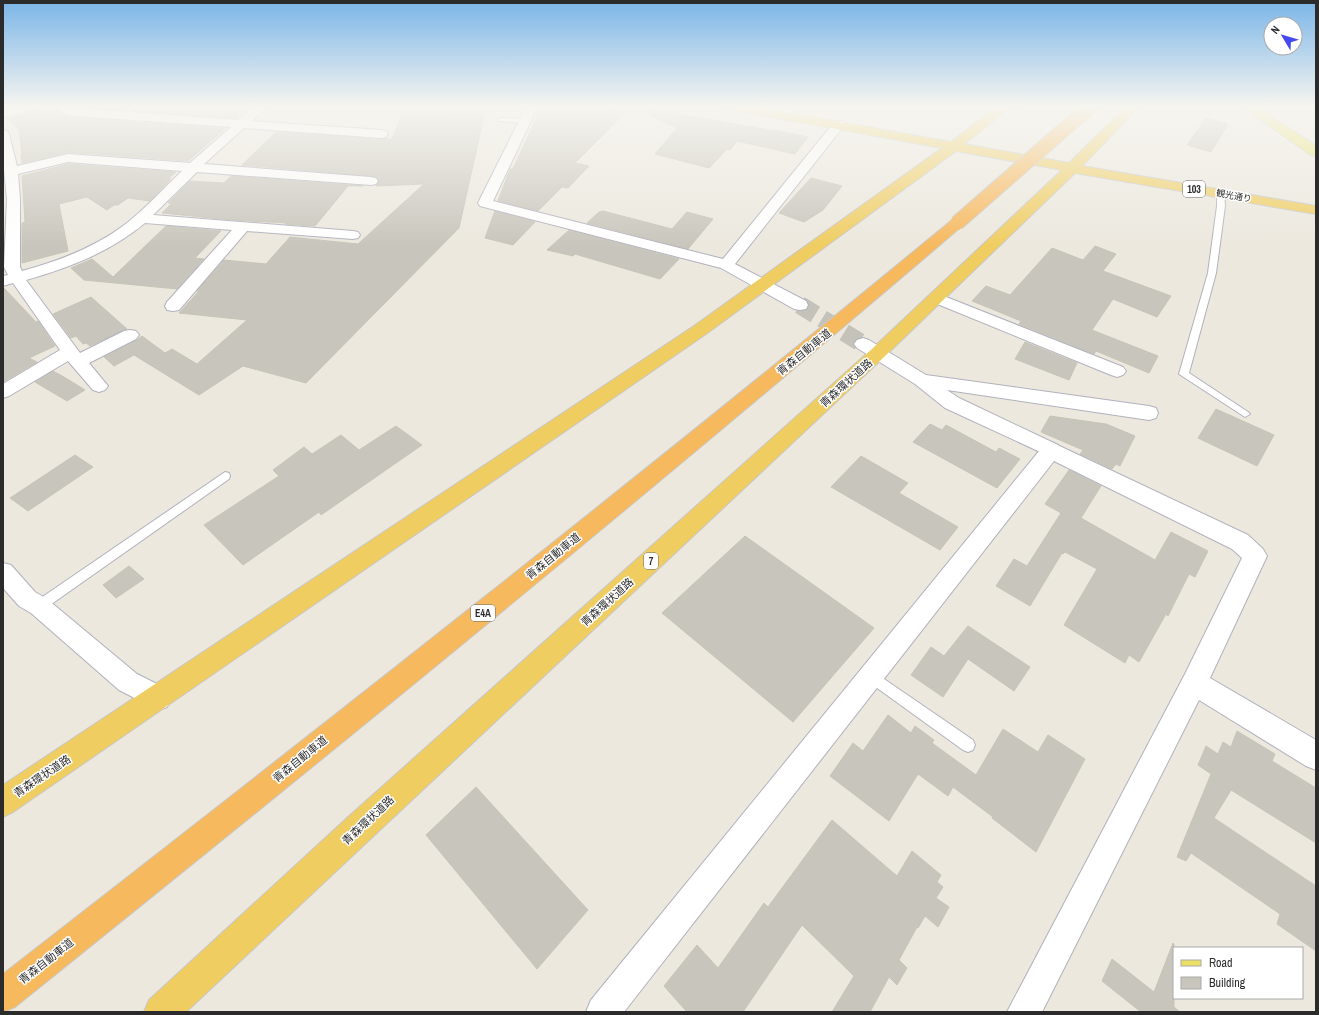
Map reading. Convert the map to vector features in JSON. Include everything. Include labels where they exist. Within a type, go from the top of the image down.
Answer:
[{"type":"highway","name":"青森環状道路","points":[[3,802],[700,330],[945,152]]},
{"type":"highway","name":"観光通り","points":[[988,152],[1316,210]]},
{"type":"highway","name":"青森自動車道","points":[[3,995],[215,828],[630,494],[821,338],[1039,152]]},
{"type":"highway","name":"青森環状道路","points":[[161,1012],[871,349],[936,298],[1087,152]]},
{"type":"street","points":[[9,152],[13,171],[8,226],[12,266],[10,279],[99,386]]},
{"type":"street","points":[[10,279],[52,268],[80,256],[120,235],[142,218],[210,152]]},
{"type":"street","points":[[511,152],[486,203],[647,243],[726,265],[800,305]]},
{"type":"street","points":[[726,265],[816,152]]},
{"type":"street","points":[[13,171],[68,158],[371,181]]},
{"type":"street","points":[[142,218],[353,235]]},
{"type":"street","points":[[173,306],[242,227]]},
{"type":"street","points":[[936,298],[1117,371]]},
{"type":"street","points":[[3,392],[74,356],[130,335]]},
{"type":"street","points":[[871,349],[921,380],[952,403],[1240,542],[1255,556],[1194,683],[1024,1012]]},
{"type":"street","points":[[921,380],[1149,413]]},
{"type":"street","points":[[603,1012],[1051,450]]},
{"type":"street","points":[[3,572],[28,599],[39,606],[103,662],[128,682],[158,698]]},
{"type":"street","points":[[1194,683],[1316,756]]},
{"type":"lane","points":[[1220,193],[1221,206],[1212,273],[1184,374],[1245,414]]},
{"type":"lane","points":[[39,606],[225,476]]},
{"type":"lane","points":[[871,676],[968,745]]},
{"type":"building","points":[[22,152],[66,152],[22,163]]},
{"type":"building","points":[[73,152],[198,152],[188,161]]},
{"type":"building","points":[[255,152],[476,152],[459,228],[306,383],[243,366],[199,395],[134,355],[114,366],[104,357],[142,336],[165,353],[172,349],[197,364],[247,320],[179,313],[224,260],[266,264],[290,237],[358,244],[424,184],[376,186],[379,180],[376,177],[371,176],[242,165]]},
{"type":"building","points":[[521,152],[586,152],[575,163],[589,166],[568,188],[562,187],[538,211],[498,201],[510,169],[513,169]]},
{"type":"building","points":[[656,152],[724,152],[709,168],[655,154]]},
{"type":"building","points":[[68,164],[176,172],[168,179],[171,179],[150,201],[128,198],[107,210],[87,197],[59,204],[68,251],[22,263],[22,223],[25,222],[22,176]]},
{"type":"building","points":[[231,176],[363,186],[348,186],[315,226],[162,213],[172,203],[168,203],[190,181],[224,183]]},
{"type":"building","points":[[811,178],[842,186],[823,210],[804,222],[779,213]]},
{"type":"building","points":[[495,211],[535,222],[513,245],[485,238]]},
{"type":"building","points":[[603,211],[672,229],[687,212],[713,219],[688,249],[587,223],[599,212]]},
{"type":"building","points":[[166,226],[221,231],[195,258],[204,259],[177,289],[84,280],[71,268],[92,259],[113,277]]},
{"type":"building","points":[[569,230],[679,259],[660,279],[575,254],[573,256],[547,250]]},
{"type":"building","points":[[1095,246],[1116,254],[1103,271],[1171,296],[1157,317],[1113,299],[1092,330],[1158,356],[1149,373],[1096,351],[1094,354],[1019,324],[1021,321],[972,301],[986,286],[1010,295],[1052,248],[1083,260]]},
{"type":"building","points":[[3,287],[36,322],[38,321],[55,346],[29,358],[37,362],[3,382]]},
{"type":"building","points":[[91,297],[127,329],[90,346],[86,343],[83,344],[76,336],[71,338],[53,314]]},
{"type":"building","points":[[1025,342],[1077,363],[1069,380],[1015,359]]},
{"type":"building","points":[[53,371],[85,390],[67,401],[35,382]]},
{"type":"building","points":[[1216,409],[1274,435],[1257,466],[1198,438]]},
{"type":"building","points":[[1050,416],[1106,424],[1135,436],[1120,466],[1116,464],[1112,469],[1080,454],[1083,450],[1041,432]]},
{"type":"building","points":[[930,424],[942,430],[946,425],[996,452],[999,448],[1020,459],[997,488],[913,442]]},
{"type":"building","points":[[396,426],[422,445],[321,515],[319,512],[243,565],[204,525],[279,476],[273,470],[304,447],[312,454],[341,435],[359,450]]},
{"type":"building","points":[[75,455],[93,467],[28,511],[10,498]]},
{"type":"building","points":[[861,456],[908,483],[899,493],[958,527],[940,550],[831,487]]},
{"type":"building","points":[[1069,470],[1101,486],[1081,518],[1155,560],[1171,532],[1208,551],[1195,577],[1189,574],[1168,616],[1166,614],[1139,662],[1129,655],[1125,663],[1064,625],[1097,569],[1065,552],[1063,554],[1062,553],[1030,606],[996,586],[1014,559],[1027,566],[1061,513],[1045,504]]},
{"type":"building","points":[[745,536],[874,628],[793,722],[662,613]]},
{"type":"building","points":[[129,566],[144,579],[116,598],[103,585]]},
{"type":"building","points":[[968,626],[1030,667],[1014,691],[968,659],[943,697],[911,675],[931,647],[944,656]]},
{"type":"building","points":[[888,715],[911,733],[915,726],[934,740],[932,743],[976,775],[1003,729],[1038,752],[1048,735],[1085,759],[1036,852],[953,787],[948,796],[918,774],[889,821],[830,776],[853,743],[863,751]]},
{"type":"building","points":[[1237,731],[1275,754],[1272,761],[1316,788],[1316,843],[1231,790],[1214,818],[1316,886],[1316,951],[1277,924],[1280,914],[1191,853],[1186,861],[1177,857],[1211,774],[1198,765],[1206,746],[1218,754],[1223,742],[1231,747]]},
{"type":"building","points":[[476,787],[588,910],[537,969],[426,835]]},
{"type":"building","points":[[832,820],[897,876],[912,851],[941,875],[937,882],[943,887],[936,898],[949,907],[938,927],[925,916],[918,928],[917,927],[899,960],[907,968],[897,985],[889,977],[870,1012],[832,1012],[854,976],[802,925],[743,1012],[687,1012],[664,986],[697,945],[718,968],[764,903],[768,907]]},
{"type":"building","points":[[1173,943],[1173,999],[1174,1007],[1180,1012],[1141,1012],[1102,981],[1112,959],[1154,992]]},
{"type":"tunnel","points":[[800,305],[863,344]]}]
